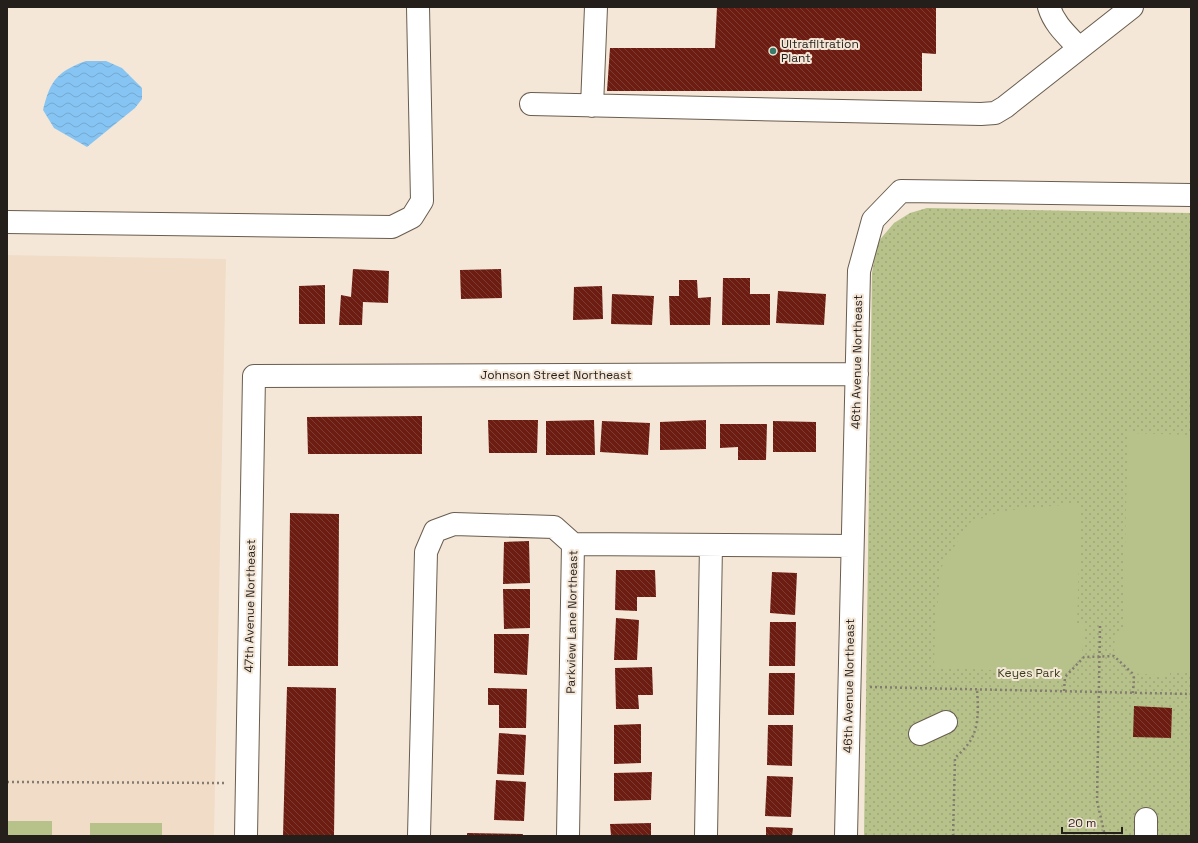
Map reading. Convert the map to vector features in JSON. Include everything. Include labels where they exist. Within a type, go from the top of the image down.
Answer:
[{"type":"street","points":[[7,222],[392,227],[412,217],[422,201],[418,7]]},
{"type":"street","points":[[592,106],[596,7]]},
{"type":"street","points":[[1049,7],[1051,14],[1058,25],[1079,48]]},
{"type":"street","points":[[531,104],[982,114],[994,113],[1005,107],[1132,7]]},
{"type":"street","name":"46th Avenue Northeast","points":[[846,836],[859,271],[873,220],[901,191],[1191,195]]},
{"type":"street","name":"Johnson Street Northeast","points":[[254,376],[857,374]]},
{"type":"street","name":"47th Avenue Northeast","points":[[246,836],[254,376]]},
{"type":"street","points":[[419,836],[426,552],[435,531],[454,524],[554,527],[573,544]]},
{"type":"street","name":"Parkview Lane Northeast","points":[[568,836],[573,544],[852,546]]},
{"type":"street","points":[[706,836],[711,545]]},
{"type":"street","points":[[920,734],[946,722]]},
{"type":"path","points":[[1100,626],[1097,801],[1105,836]]},
{"type":"path","points":[[1064,692],[1065,678],[1084,658],[1114,656],[1132,673],[1134,678],[1133,693]]},
{"type":"path","points":[[849,688],[1191,694]]},
{"type":"path","points":[[953,836],[954,758],[965,748],[974,734],[978,708],[977,690]]},
{"type":"path","points":[[7,782],[247,783]]},
{"type":"shaded area","points":[[7,255],[226,259],[214,836],[7,836]]},
{"type":"green space","name":"Keyes Park","points":[[927,208],[1191,213],[1191,836],[864,836],[872,273],[877,243],[894,223],[910,213]]},
{"type":"green space","points":[[1128,433],[1191,435],[1191,671],[1170,671],[1170,676],[1131,673],[1114,655],[1115,631],[1123,631]]},
{"type":"green space","points":[[1081,503],[1077,623],[1085,623],[1082,653],[1059,675],[1032,675],[1033,669],[989,670],[934,667],[935,631],[941,568],[969,523],[1003,511]]},
{"type":"green space","points":[[7,821],[52,821],[52,836],[7,836]]},
{"type":"green space","points":[[90,823],[162,823],[162,836],[90,836]]},
{"type":"water","points":[[86,61],[106,61],[122,68],[142,88],[142,99],[135,108],[87,147],[54,128],[43,110],[52,84],[57,78],[68,69]]},
{"type":"building","name":"Ultrafiltration Plant","points":[[717,7],[936,7],[936,54],[922,53],[922,91],[607,91],[610,48],[715,48]]},
{"type":"building","points":[[353,269],[389,271],[388,303],[363,302],[362,325],[339,325],[341,295],[351,297]]},
{"type":"building","points":[[501,269],[502,298],[461,299],[460,270]]},
{"type":"building","points":[[723,278],[750,278],[750,294],[770,294],[770,325],[722,325]]},
{"type":"building","points":[[679,280],[697,280],[698,298],[711,297],[710,325],[670,325],[669,296],[679,296]]},
{"type":"building","points":[[325,285],[325,324],[299,324],[299,286]]},
{"type":"building","points":[[602,286],[603,319],[573,320],[574,287]]},
{"type":"building","points":[[778,291],[826,294],[824,325],[776,323]]},
{"type":"building","points":[[612,294],[654,296],[652,325],[611,324]]},
{"type":"building","points":[[422,416],[422,454],[308,454],[307,417]]},
{"type":"building","points":[[488,420],[538,420],[537,453],[489,453]]},
{"type":"building","points":[[594,420],[595,455],[546,455],[546,421]]},
{"type":"building","points":[[706,420],[706,449],[660,450],[660,422]]},
{"type":"building","points":[[602,421],[650,423],[648,455],[600,452]]},
{"type":"building","points":[[773,421],[816,422],[816,452],[773,452]]},
{"type":"building","points":[[720,424],[767,424],[766,460],[738,460],[738,447],[720,448]]},
{"type":"building","points":[[290,513],[339,514],[338,666],[288,666]]},
{"type":"building","points":[[529,541],[530,583],[503,584],[504,542]]},
{"type":"building","points":[[616,570],[655,570],[656,597],[637,597],[637,611],[615,610]]},
{"type":"building","points":[[772,572],[797,573],[795,615],[770,613]]},
{"type":"building","points":[[503,589],[530,589],[530,628],[504,629]]},
{"type":"building","points":[[616,618],[639,620],[637,660],[614,660]]},
{"type":"building","points":[[770,622],[796,622],[795,666],[769,666]]},
{"type":"building","points":[[494,634],[529,634],[527,675],[494,673]]},
{"type":"building","points":[[652,667],[653,695],[638,695],[639,709],[616,709],[615,668]]},
{"type":"building","points":[[769,673],[795,673],[794,715],[768,715]]},
{"type":"building","points":[[287,687],[336,688],[334,836],[283,836]]},
{"type":"building","points":[[488,688],[527,689],[526,728],[499,728],[499,705],[488,705]]},
{"type":"building","points":[[1134,706],[1172,708],[1171,738],[1133,737]]},
{"type":"building","points":[[641,724],[641,763],[614,764],[614,725]]},
{"type":"building","points":[[768,725],[793,725],[792,766],[767,765]]},
{"type":"building","points":[[499,733],[526,735],[524,775],[497,774]]},
{"type":"building","points":[[652,772],[651,800],[614,801],[614,773]]},
{"type":"building","points":[[767,776],[793,777],[791,817],[765,816]]},
{"type":"building","points":[[496,780],[526,782],[524,821],[494,820]]},
{"type":"building","points":[[651,823],[651,836],[611,836],[610,824]]},
{"type":"building","points":[[766,827],[793,828],[792,836],[766,836]]},
{"type":"building","points":[[467,833],[523,834],[523,836],[467,836]]},
{"type":"place","name":"Ultrafiltration Plant","points":[[773,51]]}]
